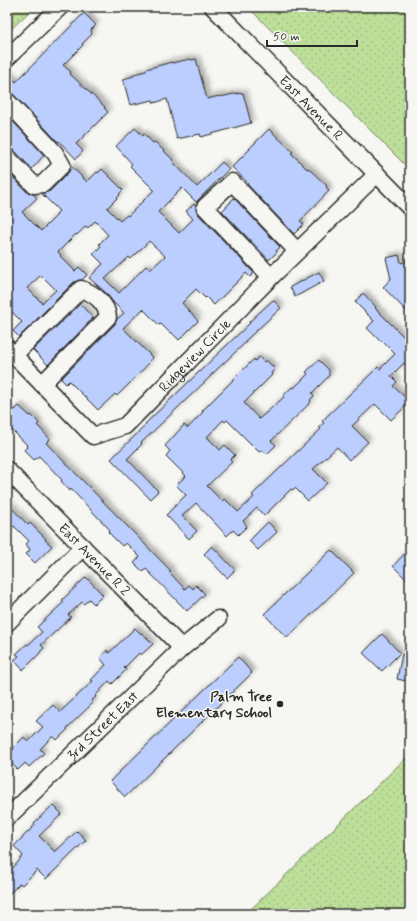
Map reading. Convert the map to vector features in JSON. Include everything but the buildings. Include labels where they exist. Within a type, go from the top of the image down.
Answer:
[{"type":"street","points":[[7,58],[60,7]]},
{"type":"street","name":"East Avenue R","points":[[213,7],[410,208]]},
{"type":"street","points":[[7,101],[55,153],[62,165],[43,184],[34,185],[7,158]]},
{"type":"street","name":"Ridgeview Circle","points":[[10,351],[93,436],[125,426],[271,277],[376,174]]},
{"type":"street","points":[[271,277],[205,207],[232,182],[297,251]]},
{"type":"street","points":[[10,351],[82,289],[88,291],[101,301],[108,312],[108,318],[42,384]]},
{"type":"street","name":"East Avenue R 2","points":[[7,470],[182,648]]},
{"type":"street","points":[[7,623],[83,547]]},
{"type":"street","name":"3rd Street East","points":[[7,818],[182,648],[218,620]]},
{"type":"green space","points":[[7,7],[34,7],[7,33]]},
{"type":"green space","points":[[248,7],[410,7],[410,170]]},
{"type":"green space","points":[[410,754],[410,914],[246,914]]},
{"type":"place","name":"Palm Tree Elementary School","points":[[280,704]]}]
